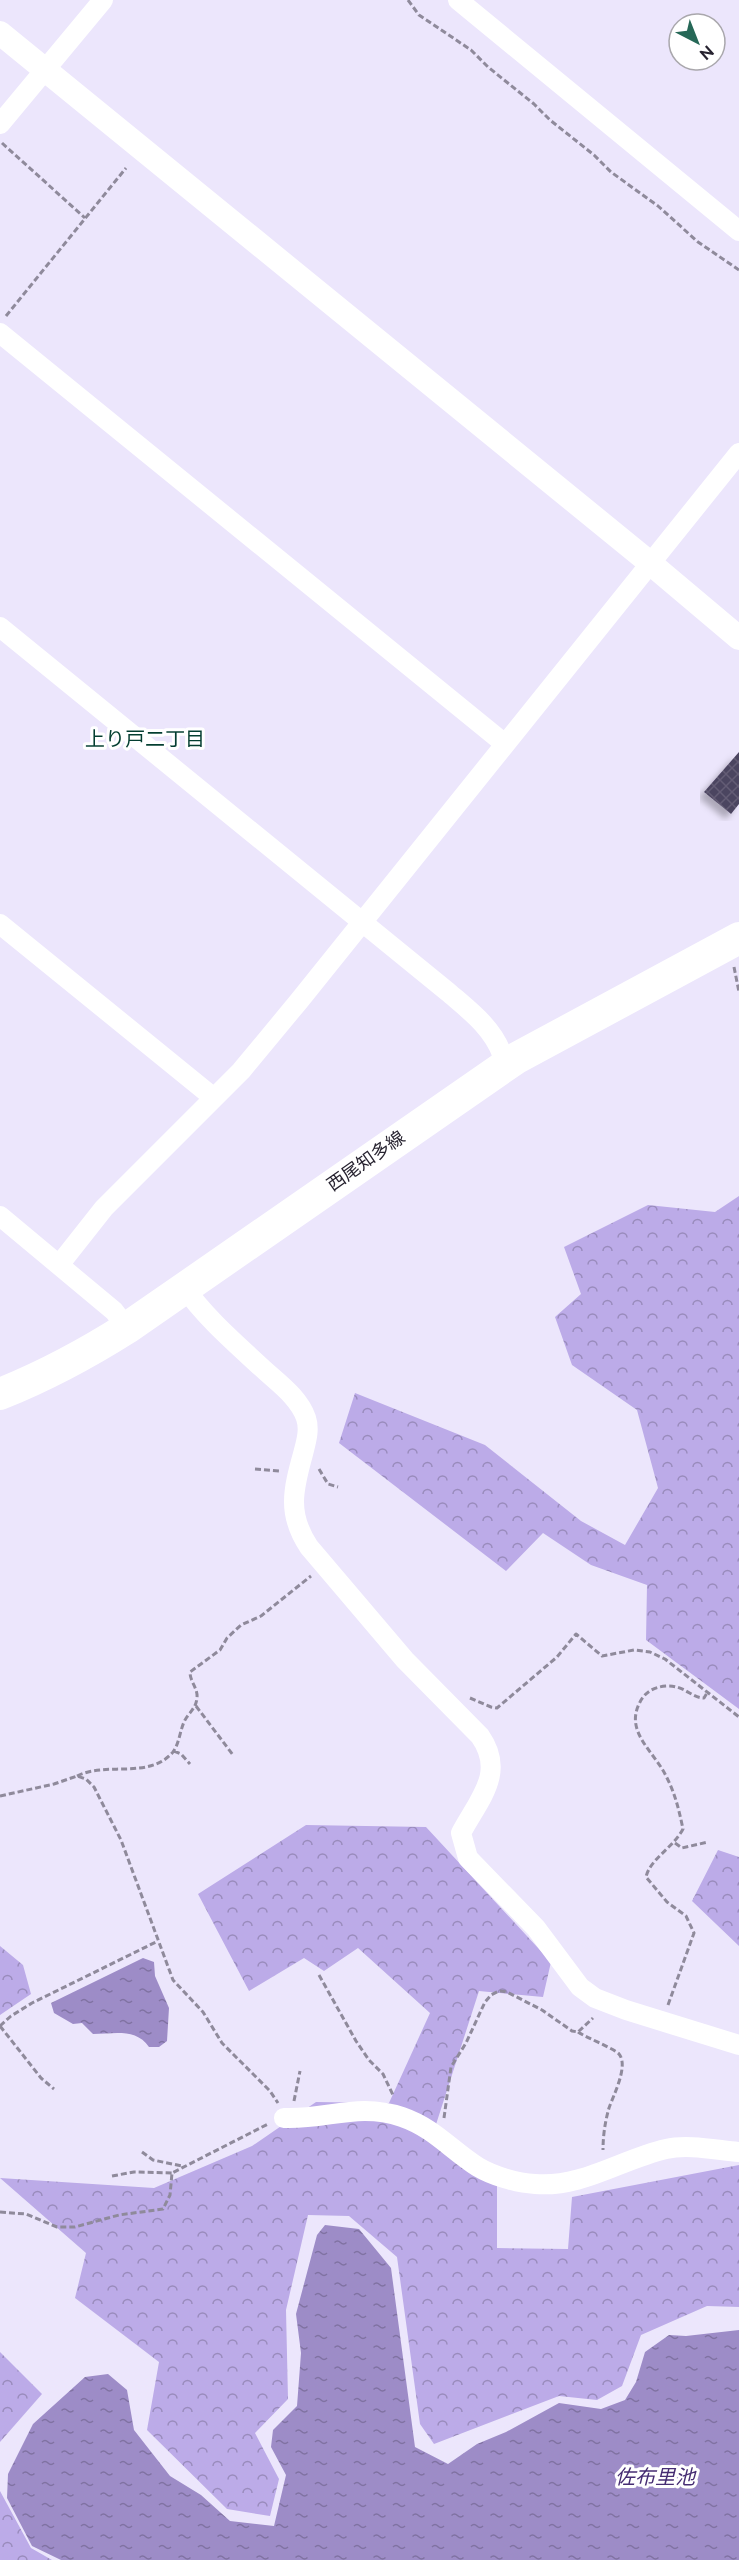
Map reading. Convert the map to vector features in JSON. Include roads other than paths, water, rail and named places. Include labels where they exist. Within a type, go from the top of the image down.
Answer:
[{"type":"main road","name":"西尾知多線","points":[[0,1394],[40,1378],[92,1351],[515,1059],[739,938]]},
{"type":"street","points":[[0,124],[103,0]]},
{"type":"street","points":[[458,0],[739,231]]},
{"type":"street","points":[[0,33],[739,638]]},
{"type":"street","points":[[0,333],[505,744]]},
{"type":"street","points":[[59,1265],[104,1208],[214,1098],[263,1045],[739,453]]},
{"type":"street","points":[[0,627],[481,1020],[497,1041],[502,1054],[515,1059]]},
{"type":"street","points":[[0,924],[214,1098]]},
{"type":"street","points":[[0,1216],[114,1311],[127,1328]]},
{"type":"street","points":[[184,1287],[194,1301],[300,1405],[309,1426],[295,1484],[294,1514],[299,1533],[405,1660],[480,1736],[488,1748],[493,1762],[491,1779],[460,1833],[468,1858],[536,1928],[580,1987],[602,2001],[739,2045]]},
{"type":"street","points":[[286,2118],[299,2119],[354,2109],[401,2117],[437,2134],[478,2167],[506,2178],[532,2184],[557,2185],[584,2178],[669,2148],[739,2152]]},
{"type":"water","points":[[143,1958],[154,1962],[155,1976],[169,2008],[167,2041],[159,2047],[149,2047],[138,2037],[124,2033],[93,2034],[82,2023],[73,2024],[54,2013],[51,2003]]},
{"type":"water","name":"佐布里池","points":[[325,2225],[359,2229],[391,2268],[415,2447],[448,2464],[477,2444],[506,2432],[559,2403],[601,2409],[625,2400],[636,2382],[645,2352],[669,2335],[686,2336],[739,2330],[739,2560],[61,2560],[32,2546],[7,2498],[8,2474],[33,2424],[85,2377],[108,2374],[127,2390],[134,2430],[170,2476],[201,2495],[230,2521],[274,2526],[286,2475],[271,2447],[273,2430],[297,2406],[301,2353],[296,2314],[317,2235]]},
{"type":"district","name":"上り戸二丁目","points":[[145,739]]}]
